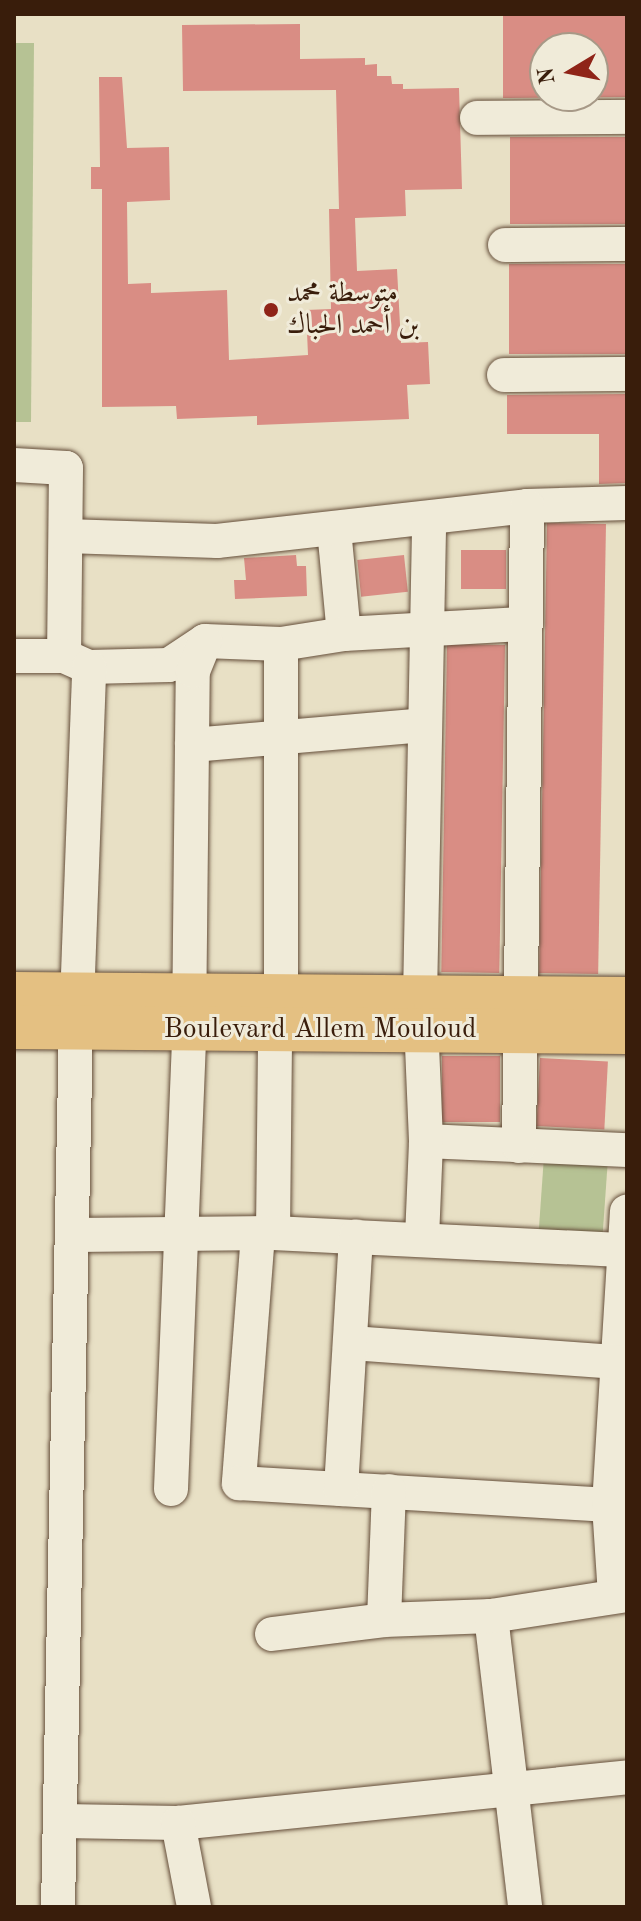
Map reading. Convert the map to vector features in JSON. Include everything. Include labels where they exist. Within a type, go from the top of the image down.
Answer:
[{"type":"main road","name":"Boulevard Allem Mouloud","points":[[14,994],[76,1012]]},
{"type":"main road","name":"Boulevard Allem Mouloud","points":[[521,1015],[627,999]]},
{"type":"main road","name":"Boulevard Allem Mouloud","points":[[14,1027],[76,1012],[278,1015],[422,1013],[521,1015],[627,1032]]},
{"type":"street","points":[[477,118],[627,117]]},
{"type":"street","points":[[505,245],[627,244]]},
{"type":"street","points":[[504,375],[627,374]]},
{"type":"street","points":[[14,465],[66,468],[66,536],[76,662],[74,1235],[63,1821],[58,1907]]},
{"type":"street","points":[[66,536],[217,541],[527,506],[627,503]]},
{"type":"street","points":[[519,1146],[522,624],[527,506]]},
{"type":"street","points":[[422,1238],[426,1141],[422,1013],[424,725],[430,628],[429,518]]},
{"type":"street","points":[[334,529],[344,634]]},
{"type":"street","points":[[14,656],[169,665],[205,641],[281,644],[344,634],[522,624]]},
{"type":"street","points":[[171,1489],[189,1013],[193,671],[205,641]]},
{"type":"street","points":[[281,644],[278,1015],[266,1234],[239,1483],[609,1505]]},
{"type":"street","points":[[192,745],[424,725]]},
{"type":"street","points":[[426,1141],[627,1150]]},
{"type":"street","points":[[272,1634],[384,1620],[491,1616],[621,1596],[609,1505],[627,1212]]},
{"type":"street","points":[[74,1235],[179,1231],[422,1238],[626,1250]]},
{"type":"street","points":[[341,1489],[356,1236]]},
{"type":"street","points":[[351,1343],[618,1362]]},
{"type":"street","points":[[384,1620],[389,1491]]},
{"type":"street","points":[[491,1616],[525,1907]]},
{"type":"street","points":[[63,1821],[178,1823],[510,1785],[627,1777]]},
{"type":"street","points":[[178,1823],[194,1907]]},
{"type":"green space","points":[[14,43],[34,43],[31,422],[14,422]]},
{"type":"green space","points":[[544,1156],[608,1160],[602,1238],[539,1234]]},
{"type":"building","points":[[503,14],[627,14],[627,97],[609,97],[609,32],[529,32],[529,98],[503,98]]},
{"type":"building","points":[[300,24],[300,59],[365,58],[365,65],[377,64],[377,76],[391,76],[392,84],[403,84],[403,89],[459,88],[462,189],[405,190],[406,216],[355,218],[357,271],[397,269],[401,343],[428,342],[430,384],[407,385],[409,419],[257,425],[257,416],[177,419],[176,406],[102,407],[102,189],[91,189],[91,167],[100,167],[99,77],[122,77],[127,148],[169,147],[170,200],[127,202],[128,284],[151,283],[151,293],[227,290],[229,360],[308,355],[306,310],[331,309],[329,209],[339,209],[336,90],[183,91],[182,25]]},
{"type":"building","points":[[510,137],[627,137],[627,224],[510,224]]},
{"type":"building","points":[[509,264],[627,264],[627,354],[509,354]]},
{"type":"building","points":[[627,394],[627,483],[599,484],[599,434],[507,434],[507,395]]},
{"type":"building","points":[[547,523],[606,524],[598,974],[539,973]]},
{"type":"building","points":[[461,550],[506,550],[506,589],[461,589]]},
{"type":"building","points":[[296,555],[297,566],[306,566],[307,596],[235,599],[234,580],[246,580],[244,558]]},
{"type":"building","points":[[404,555],[408,592],[361,597],[357,560]]},
{"type":"building","points":[[447,644],[505,645],[499,973],[441,972]]},
{"type":"building","points":[[442,1056],[500,1056],[500,1122],[442,1122]]},
{"type":"building","points":[[540,1058],[608,1062],[604,1129],[536,1126]]},
{"type":"place","name":"متوسطة محمد بن أحمد الحباك","points":[[271,310]]}]
